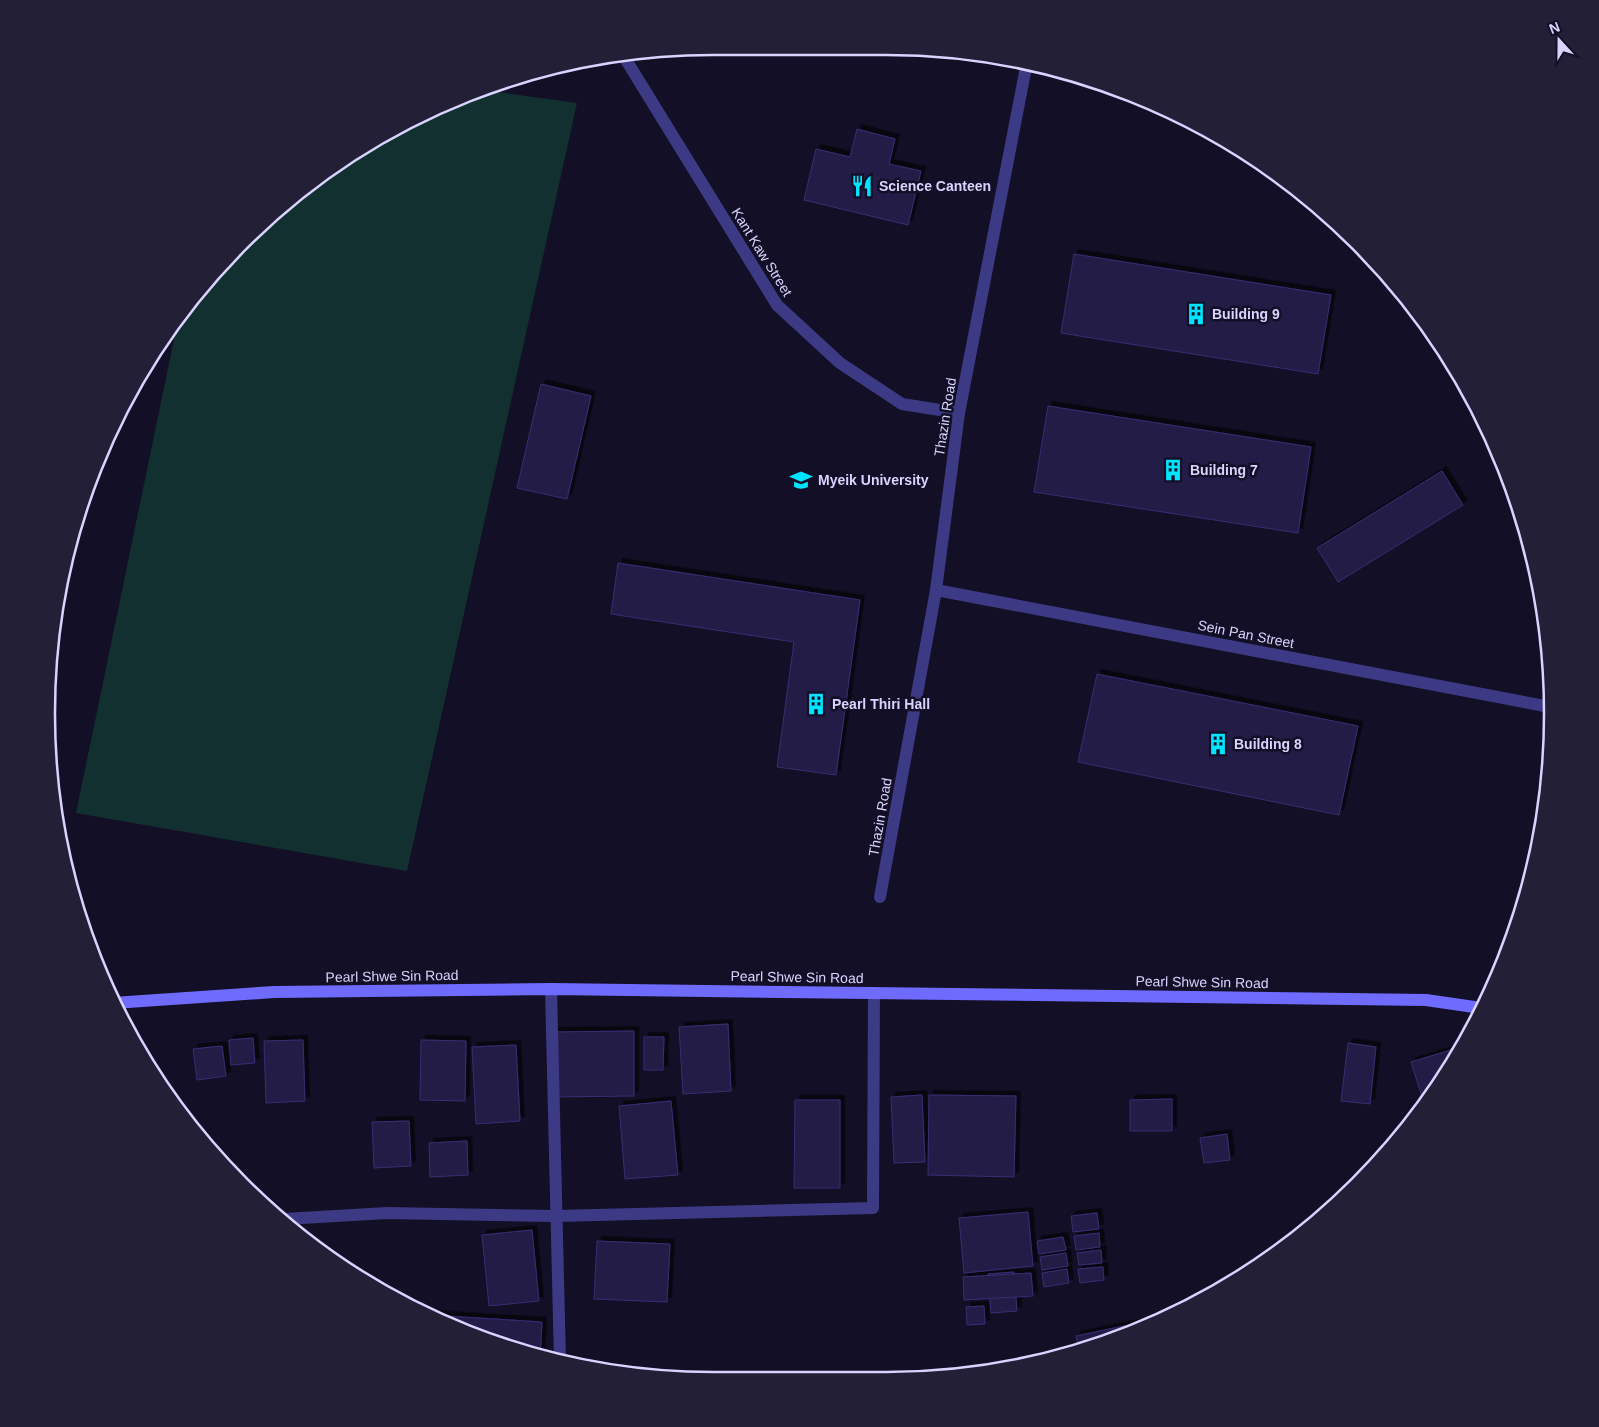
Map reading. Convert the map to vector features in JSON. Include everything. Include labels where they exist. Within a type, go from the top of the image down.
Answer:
[{"type":"street","name":"Kant Kaw Street","points":[[627,61],[777,305],[840,363],[902,404],[959,413]]},
{"type":"street","name":"Thazin Road","points":[[880,897],[936,590],[959,413],[1025,70]]},
{"type":"street","name":"Sein Pan Street","points":[[936,590],[1544,706]]},
{"type":"street","name":"Pearl Shwe Sin Road","points":[[122,1002],[274,992],[551,989],[1426,1000],[1475,1007]]},
{"type":"street","points":[[551,989],[560,1354]]},
{"type":"street","points":[[291,1219],[387,1213],[557,1216],[872,1208],[874,993]]},
{"type":"green space","points":[[497,92],[577,103],[407,871],[76,813],[175,336],[218,279],[279,218],[348,166],[384,143],[422,123]]},
{"type":"building","name":"Science Canteen","points":[[857,129],[895,139],[889,164],[921,171],[908,225],[804,200],[816,149],[850,157]]},
{"type":"building","name":"Building 9","points":[[1074,254],[1331,295],[1318,374],[1061,333]]},
{"type":"building","points":[[541,384],[591,396],[567,499],[517,488]]},
{"type":"building","name":"Building 7","points":[[1048,406],[1311,447],[1298,533],[1034,492]]},
{"type":"building","points":[[1442,471],[1463,505],[1338,582],[1317,548]]},
{"type":"building","name":"Pearl Thiri Hall","points":[[618,563],[860,600],[836,775],[777,767],[794,642],[611,614]]},
{"type":"building","name":"Building 8","points":[[1097,674],[1358,726],[1339,815],[1078,762]]},
{"type":"building","points":[[728,1024],[731,1091],[683,1094],[679,1027]]},
{"type":"building","points":[[634,1031],[634,1096],[553,1097],[552,1032]]},
{"type":"building","points":[[644,1037],[664,1037],[663,1070],[644,1070]]},
{"type":"building","points":[[253,1038],[255,1063],[231,1065],[229,1040]]},
{"type":"building","points":[[303,1040],[305,1101],[266,1103],[264,1041]]},
{"type":"building","points":[[421,1040],[466,1041],[465,1101],[420,1100]]},
{"type":"building","points":[[1348,1043],[1376,1047],[1370,1104],[1341,1101]]},
{"type":"building","points":[[516,1045],[520,1121],[476,1124],[472,1047]]},
{"type":"building","points":[[222,1046],[226,1076],[197,1080],[193,1049]]},
{"type":"building","points":[[1452,1050],[1421,1095],[1411,1062]]},
{"type":"building","points":[[922,1095],[925,1162],[894,1163],[891,1097]]},
{"type":"building","points":[[929,1095],[1016,1096],[1014,1177],[928,1175]]},
{"type":"building","points":[[1172,1099],[1172,1131],[1130,1131],[1130,1100]]},
{"type":"building","points":[[795,1100],[840,1100],[840,1188],[794,1188]]},
{"type":"building","points":[[671,1101],[678,1175],[625,1179],[619,1106]]},
{"type":"building","points":[[409,1121],[411,1166],[374,1168],[372,1122]]},
{"type":"building","points":[[1227,1134],[1230,1160],[1204,1163],[1200,1138]]},
{"type":"building","points":[[467,1141],[468,1175],[430,1177],[429,1143]]},
{"type":"building","points":[[1028,1212],[1033,1266],[964,1273],[959,1218]]},
{"type":"building","points":[[1097,1213],[1099,1229],[1073,1232],[1071,1216]]},
{"type":"building","points":[[532,1230],[539,1301],[489,1306],[482,1235]]},
{"type":"building","points":[[1099,1233],[1100,1247],[1076,1250],[1074,1236]]},
{"type":"building","points":[[1063,1237],[1066,1250],[1039,1254],[1037,1241]]},
{"type":"building","points":[[597,1241],[670,1244],[667,1302],[594,1299]]},
{"type":"building","points":[[1101,1250],[1102,1263],[1079,1265],[1077,1253]]},
{"type":"building","points":[[1066,1253],[1068,1266],[1042,1270],[1040,1257]]},
{"type":"building","points":[[1103,1267],[1104,1280],[1080,1283],[1078,1269]]},
{"type":"building","points":[[1067,1269],[1069,1283],[1044,1287],[1042,1273]]},
{"type":"building","points":[[1014,1272],[1017,1311],[991,1313],[988,1274]]},
{"type":"building","points":[[1031,1273],[1033,1296],[964,1300],[963,1277]]},
{"type":"building","points":[[984,1306],[985,1324],[967,1325],[966,1307]]},
{"type":"building","points":[[449,1316],[542,1322],[540,1349],[502,1337]]},
{"type":"building","points":[[1130,1325],[1078,1343],[1076,1336]]},
{"type":"place","name":"Science Canteen","points":[[862,186]]},
{"type":"place","name":"Building 9","points":[[1196,314]]},
{"type":"place","name":"Building 7","points":[[1173,470]]},
{"type":"place","name":"Myeik University","points":[[801,480]]},
{"type":"place","name":"Pearl Thiri Hall","points":[[816,704]]},
{"type":"place","name":"Building 8","points":[[1218,744]]}]
